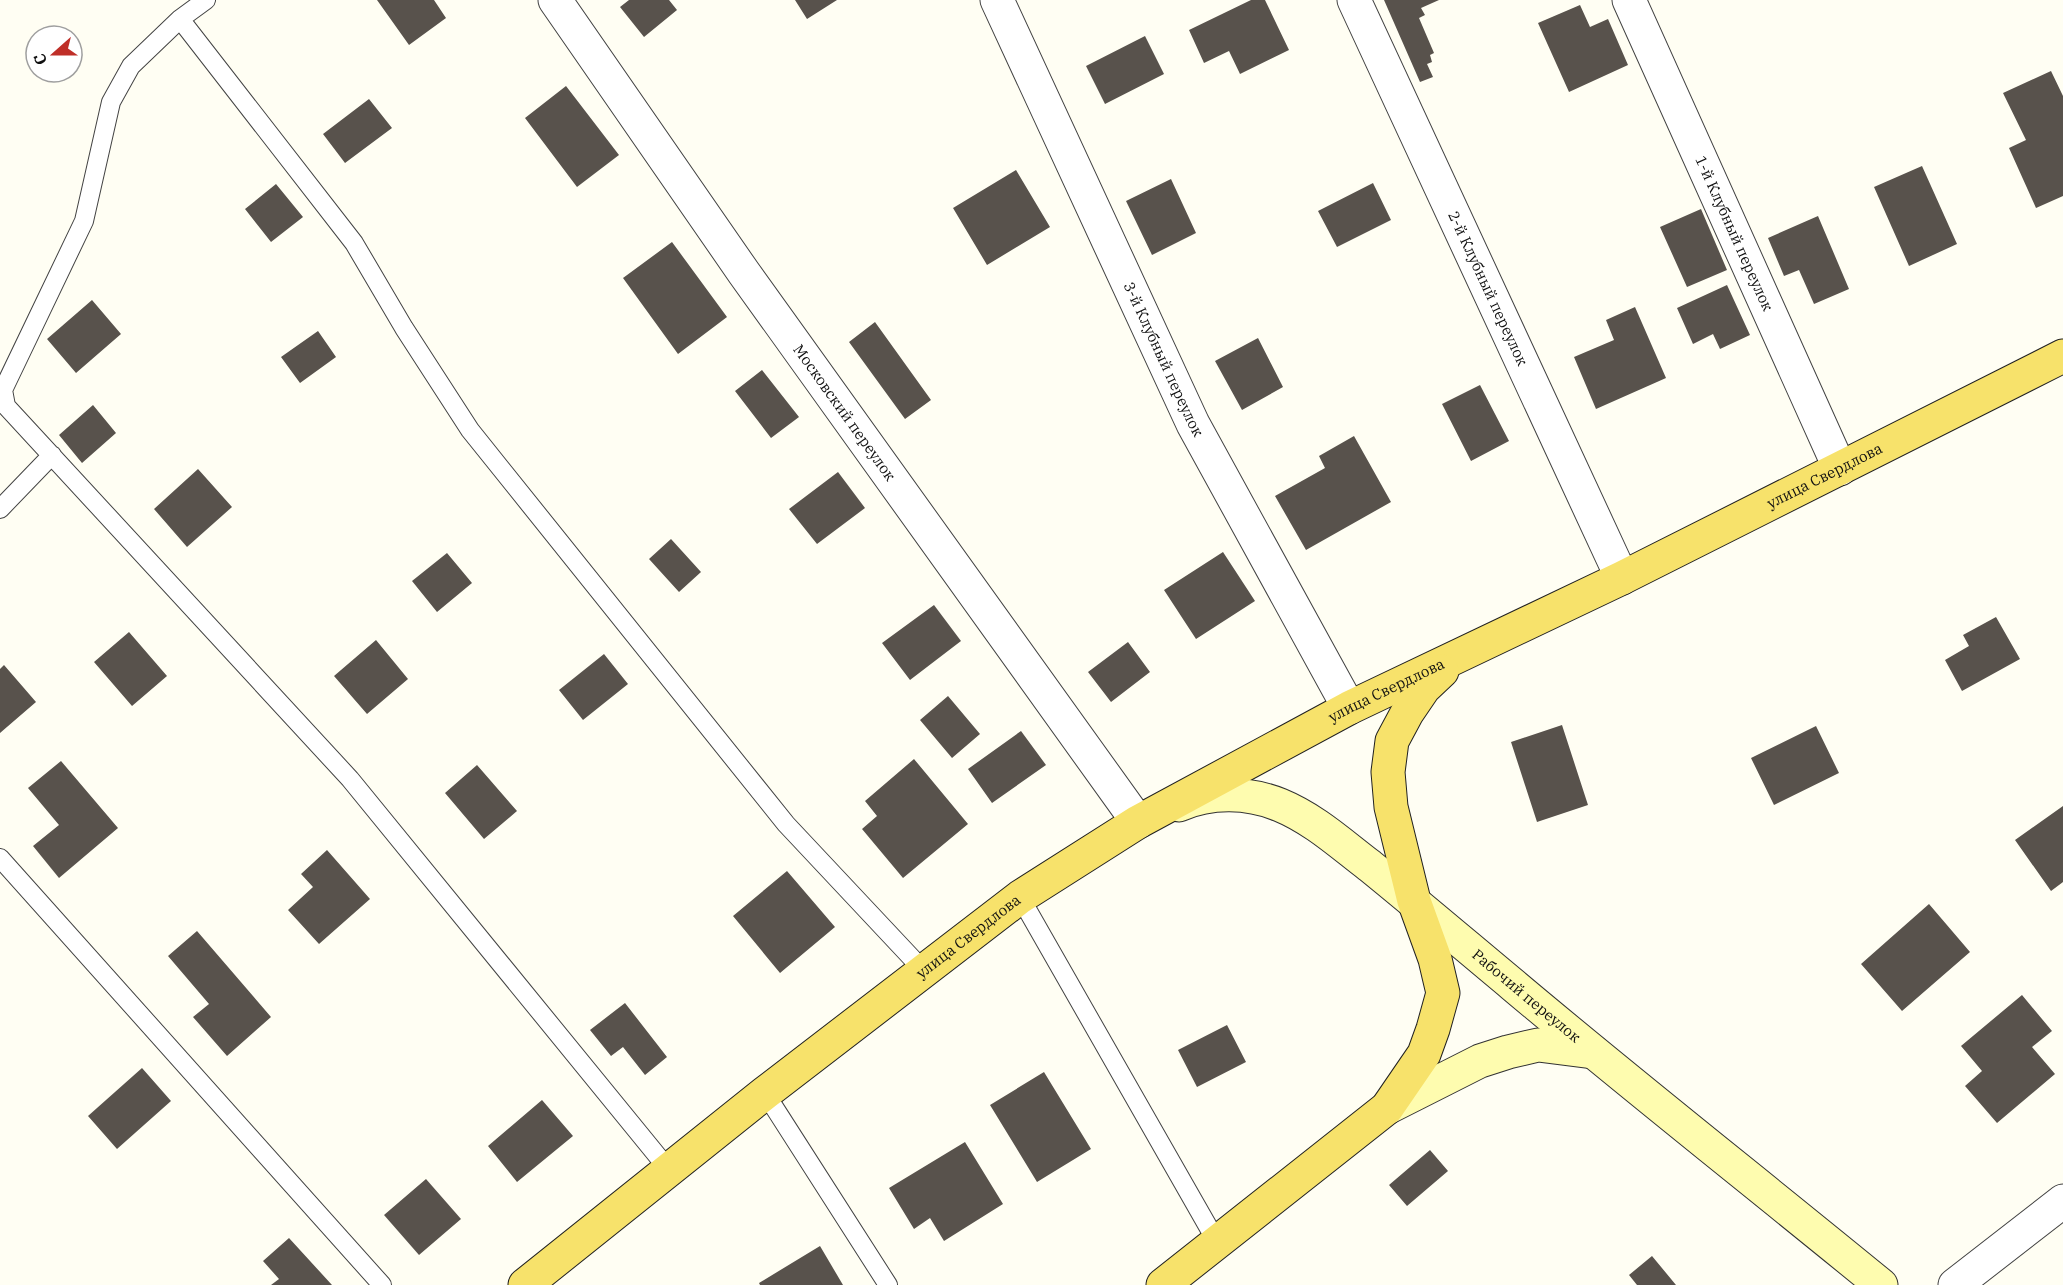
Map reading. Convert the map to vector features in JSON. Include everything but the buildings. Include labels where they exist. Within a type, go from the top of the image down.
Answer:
[{"type":"main road","name":"улица Свердлова","points":[[525,1285],[765,1093],[1020,897],[1138,822],[1349,708],[1622,578],[2063,356]]},
{"type":"main road","name":"улица Свердлова","points":[[1163,1285],[1218,1244],[1387,1108],[1424,1054],[1443,993],[1435,959],[1414,901],[1391,807],[1388,772],[1392,741],[1407,713],[1424,688],[1456,657]]},
{"type":"main road","name":"Рабочий переулок","points":[[1138,822],[1196,798],[1222,795],[1252,796],[1280,805],[1311,821],[1414,901],[1593,1052],[1881,1285]]},
{"type":"main road","points":[[1387,1108],[1480,1061],[1508,1052],[1538,1046],[1593,1052]]},
{"type":"street","name":"Московский переулок","points":[[555,0],[744,273],[1138,822]]},
{"type":"street","name":"3-й Клубный переулок","points":[[997,0],[1192,423],[1349,708]]},
{"type":"street","name":"2-й Клубный переулок","points":[[1354,0],[1622,578]]},
{"type":"street","name":"1-й Клубный переулок","points":[[1629,0],[1839,469]]},
{"type":"street","points":[[1955,1285],[2063,1201]]},
{"type":"lane","points":[[206,0],[180,19],[131,66],[111,102],[84,221],[3,390],[6,406],[350,779],[669,1170]]},
{"type":"lane","points":[[180,19],[354,243],[404,328],[470,430],[786,824],[924,971]]},
{"type":"lane","points":[[0,509],[52,455]]},
{"type":"lane","points":[[0,858],[382,1285]]},
{"type":"lane","points":[[1020,897],[1218,1244]]},
{"type":"lane","points":[[765,1093],[888,1285]]}]
